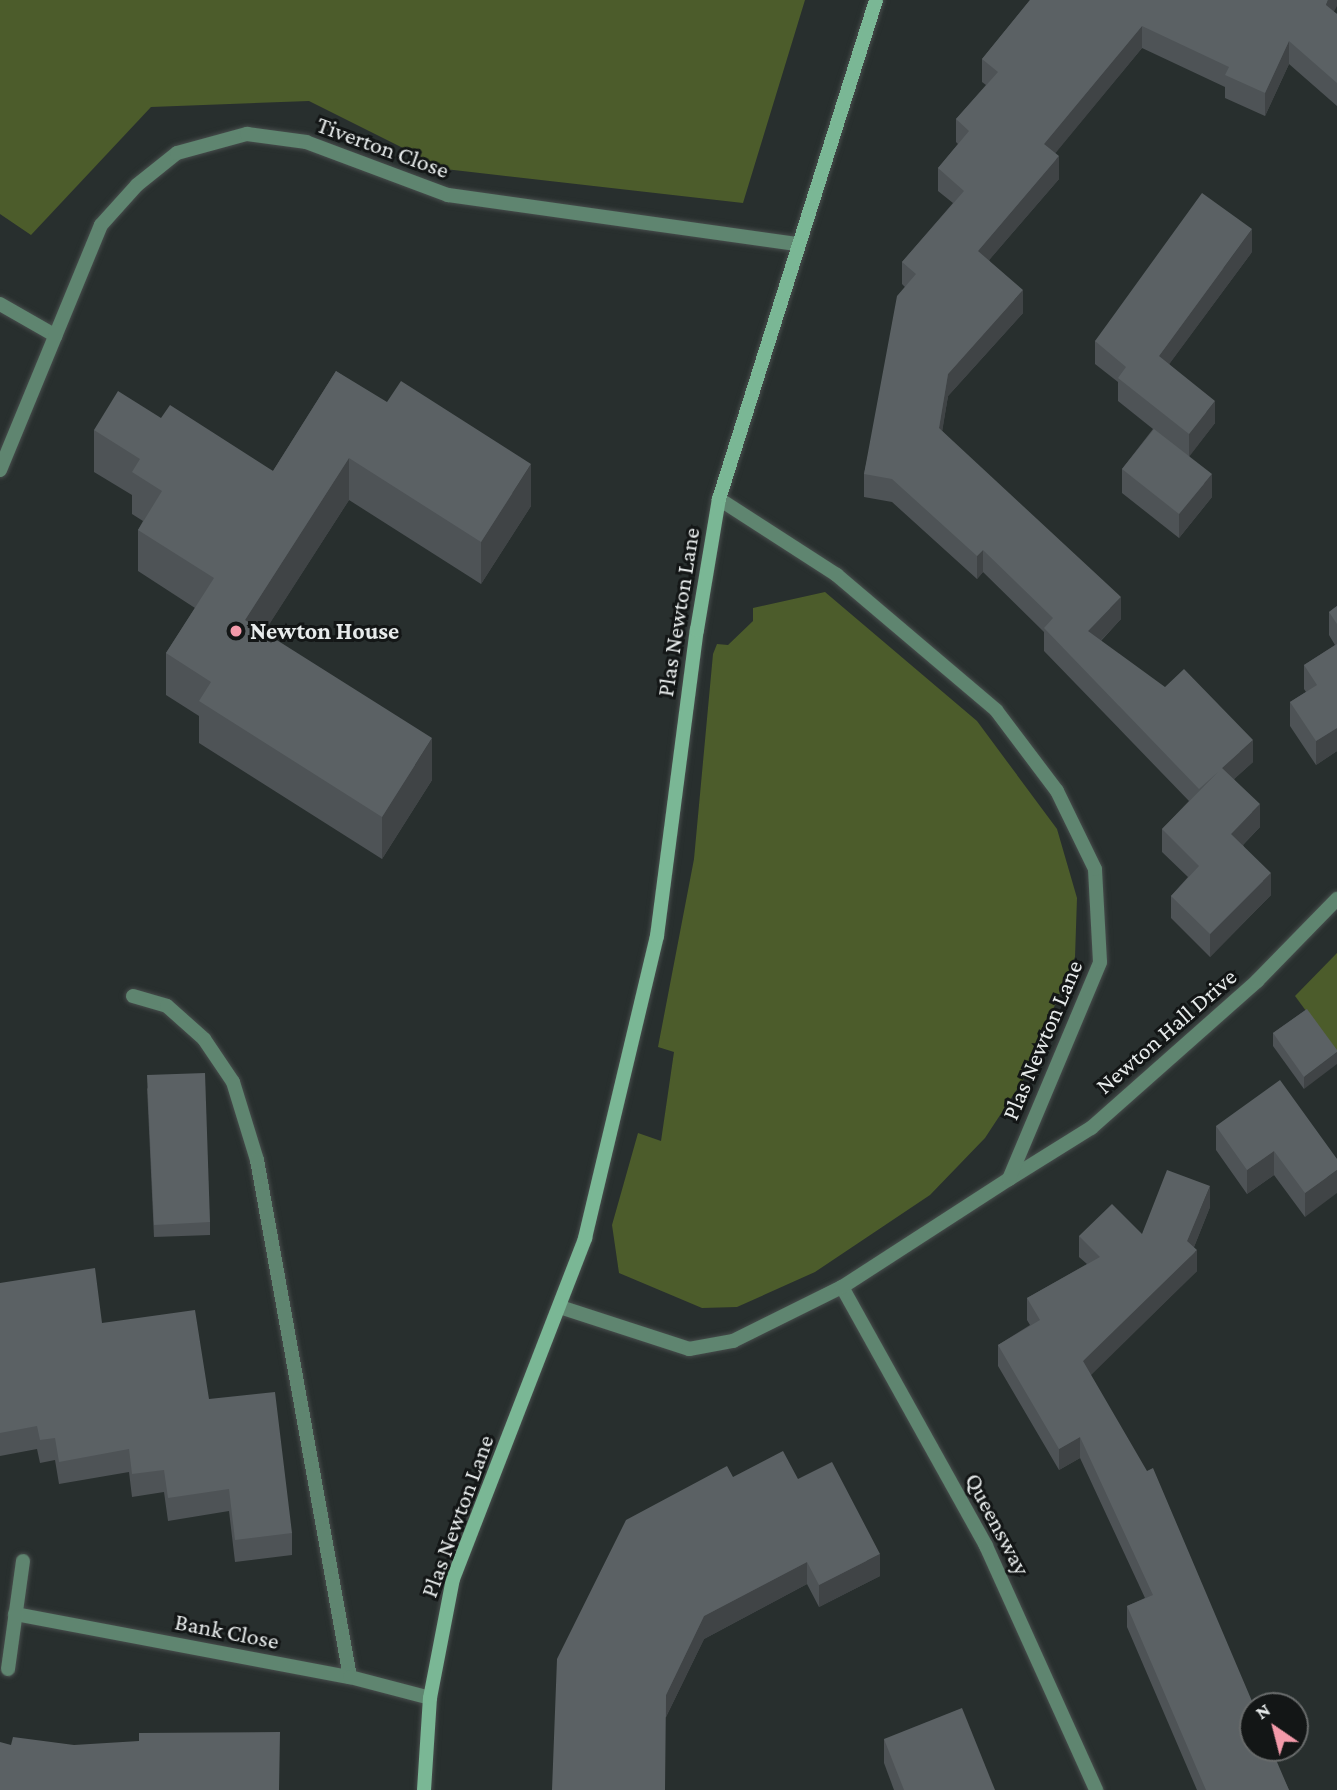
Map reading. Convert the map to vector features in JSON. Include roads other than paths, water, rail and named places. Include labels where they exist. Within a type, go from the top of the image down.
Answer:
[{"type":"street","name":"Plas Newton Lane","points":[[424,1790],[430,1698],[453,1579],[585,1238],[657,936],[697,629],[719,499],[797,244],[876,0]]},
{"type":"street","name":"Tiverton Close","points":[[0,470],[102,225],[137,185],[177,153],[247,134],[306,142],[448,195],[797,244]]},
{"type":"street","points":[[0,304],[56,336]]},
{"type":"street","name":"Plas Newton Lane","points":[[719,499],[837,575],[996,710],[1057,791],[1095,869],[1100,962],[1009,1179]]},
{"type":"street","name":"Newton Hall Drive","points":[[1009,1179],[1091,1128],[1257,981],[1337,899]]},
{"type":"street","points":[[133,996],[167,1006],[204,1038],[237,1095],[257,1160],[349,1677]]},
{"type":"street","points":[[560,1307],[689,1349],[733,1341],[842,1287],[1009,1179]]},
{"type":"street","name":"Queensway","points":[[842,1287],[986,1546],[1096,1790]]},
{"type":"street","points":[[8,1669],[23,1561]]},
{"type":"street","name":"Bank Close","points":[[15,1614],[349,1677],[430,1698]]},
{"type":"place","name":"Newton House","points":[[236,631]]}]
